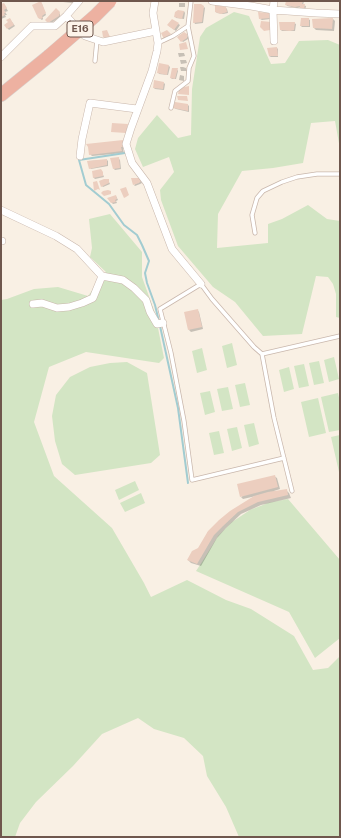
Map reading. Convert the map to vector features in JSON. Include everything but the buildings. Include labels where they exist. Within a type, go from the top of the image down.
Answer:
[{"type":"highway","name":"E16","points":[[1,90],[72,32],[104,1]]},
{"type":"highway","name":"E16","points":[[1,95],[60,47],[110,1]]},
{"type":"street","points":[[1,56],[32,26],[54,26],[66,16],[79,1]]},
{"type":"street","points":[[155,1],[152,13],[158,43],[152,71],[137,109],[126,144],[132,163],[147,183],[172,249],[201,284]]},
{"type":"street","points":[[212,1],[273,10],[316,14],[340,14]]},
{"type":"street","points":[[274,1],[274,41]]},
{"type":"street","points":[[66,16],[85,36],[103,42],[156,31]]},
{"type":"street","points":[[80,156],[90,103],[137,109]]},
{"type":"street","points":[[1,210],[56,236],[77,249],[102,276],[123,280],[146,300],[150,312],[157,324],[163,323]]},
{"type":"street","points":[[33,304],[42,303],[57,308],[69,307],[82,303],[93,298],[102,276]]},
{"type":"lane","points":[[171,108],[175,91],[188,80],[189,68],[194,56],[188,26],[191,1]]},
{"type":"lane","points":[[158,43],[173,36],[188,26]]},
{"type":"lane","points":[[94,61],[97,40]]},
{"type":"lane","points":[[255,233],[252,215],[257,198],[263,191],[297,177],[317,174],[340,174]]},
{"type":"lane","points":[[284,458],[192,480],[184,421],[171,353],[160,309],[201,284],[254,347],[262,354],[274,418],[284,458],[292,490]]},
{"type":"lane","points":[[262,354],[340,336]]},
{"type":"green space","points":[[234,12],[249,16],[271,64],[285,63],[299,41],[328,40],[340,45],[340,149],[335,121],[311,123],[303,163],[242,171],[218,214],[217,248],[268,243],[268,224],[282,219],[308,205],[327,219],[340,221],[340,318],[336,317],[336,294],[333,284],[328,277],[316,276],[302,334],[263,336],[235,302],[213,287],[178,246],[161,200],[160,190],[174,172],[169,157],[143,167],[135,149],[138,138],[157,115],[178,138],[191,135],[192,89],[200,37],[206,28]]},
{"type":"green space","points":[[110,214],[142,252],[142,277],[155,313],[164,358],[159,363],[86,352],[49,367],[34,422],[54,476],[112,528],[151,597],[187,580],[226,600],[251,609],[294,636],[313,670],[328,668],[340,656],[340,837],[239,837],[226,807],[207,776],[203,756],[184,738],[154,729],[138,718],[102,734],[73,766],[36,802],[20,823],[15,837],[1,837],[1,300],[34,289],[58,287],[88,296],[106,272],[90,257],[92,248],[89,219]]},
{"type":"green space","points":[[232,343],[237,365],[227,368],[222,346]]},
{"type":"green space","points":[[202,348],[207,370],[197,373],[192,351]]},
{"type":"green space","points":[[334,357],[339,379],[329,382],[324,360]]},
{"type":"green space","points":[[319,361],[324,383],[314,385],[309,363]]},
{"type":"green space","points":[[127,362],[147,373],[160,455],[151,463],[75,475],[62,464],[55,441],[52,416],[56,395],[70,377],[90,367],[110,363]]},
{"type":"green space","points":[[304,364],[309,386],[299,388],[294,366]]},
{"type":"green space","points":[[289,367],[294,389],[284,392],[279,370]]},
{"type":"green space","points":[[245,383],[250,405],[240,407],[235,385]]},
{"type":"green space","points":[[228,387],[233,409],[222,411],[217,389]]},
{"type":"green space","points":[[210,391],[215,412],[205,415],[200,393]]},
{"type":"green space","points":[[338,393],[340,402],[340,430],[329,432],[321,397]]},
{"type":"green space","points":[[318,398],[326,433],[309,437],[301,402]]},
{"type":"green space","points":[[254,423],[259,444],[249,447],[244,425]]},
{"type":"green space","points":[[237,427],[242,448],[232,451],[227,429]]},
{"type":"green space","points":[[219,431],[224,453],[214,455],[209,433]]},
{"type":"green space","points":[[340,435],[340,472],[339,472],[331,437]]},
{"type":"green space","points":[[135,481],[139,490],[119,500],[115,490]]},
{"type":"green space","points":[[141,493],[145,503],[125,512],[120,503]]},
{"type":"green space","points":[[288,499],[340,560],[340,638],[315,658],[289,612],[196,571],[218,536],[232,522],[250,510],[268,503]]},
{"type":"waterway","points":[[125,153],[79,160],[86,185],[109,204],[124,225],[137,235],[142,245],[149,261],[145,273],[159,322]]},
{"type":"waterway","points":[[160,326],[178,408],[188,483]]}]
